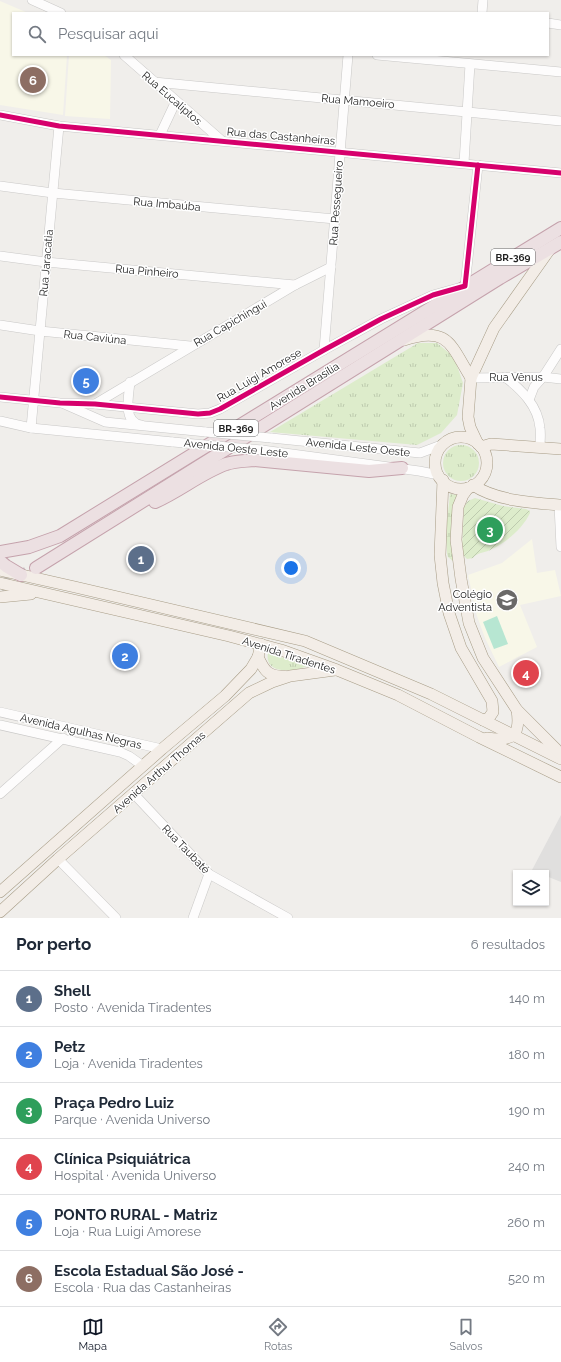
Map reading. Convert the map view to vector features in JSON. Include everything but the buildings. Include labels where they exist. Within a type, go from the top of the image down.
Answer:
[{"type":"highway","name":"Avenida Brasília","points":[[0,552],[29,547],[60,536],[561,228]]},
{"type":"highway","name":"Avenida Brasília","points":[[36,568],[500,278],[561,242]]},
{"type":"highway","points":[[100,528],[162,499],[213,470],[237,461],[254,460],[369,471],[402,468]]},
{"type":"highway","points":[[0,561],[21,575]]},
{"type":"main road","points":[[550,249],[494,328],[471,378],[468,417],[470,427],[486,454],[487,462],[486,471],[482,478],[463,495],[458,507],[456,540],[469,623],[483,658],[518,710],[561,754]]},
{"type":"main road","points":[[396,343],[415,337],[440,337],[456,351],[471,378]]},
{"type":"main road","points":[[468,417],[461,430],[438,451],[436,468],[441,478],[451,487],[460,489],[471,487],[501,497],[560,505]]},
{"type":"main road","points":[[447,442],[459,437],[467,438],[480,445],[491,444],[561,449]]},
{"type":"main road","points":[[441,478],[440,555],[442,583],[461,648],[492,701],[493,712],[488,719],[483,720]]},
{"type":"main road","name":"Avenida Tiradentes","points":[[0,570],[305,641],[396,678],[561,758]]},
{"type":"main road","name":"Avenida Tiradentes","points":[[0,583],[261,644],[337,670],[398,695],[561,777]]},
{"type":"main road","points":[[0,597],[17,594],[50,594],[61,587],[75,587]]},
{"type":"main road","points":[[261,644],[265,639],[270,638],[305,641]]},
{"type":"main road","name":"Avenida Arthur Thomas","points":[[0,892],[162,749],[225,696],[251,669],[258,657],[261,644]]},
{"type":"main road","points":[[258,657],[264,669],[269,674],[275,676],[290,676]]},
{"type":"main road","points":[[470,664],[483,658]]},
{"type":"main road","name":"Avenida Arthur Thomas","points":[[0,912],[58,859],[249,693],[272,682],[290,676],[337,670]]},
{"type":"main road","points":[[479,737],[500,740],[506,739],[513,735],[519,725],[518,710]]},
{"type":"main road","points":[[183,751],[202,725],[203,722],[200,717]]},
{"type":"main road","points":[[143,766],[153,777]]},
{"type":"street","points":[[32,0],[59,12]]},
{"type":"street","points":[[482,12],[483,0]]},
{"type":"street","points":[[549,23],[561,25]]},
{"type":"street","name":"Rua Eucaliptos","points":[[125,56],[221,140]]},
{"type":"street","name":"Rua Pessegueiro","points":[[324,350],[348,56]]},
{"type":"street","points":[[393,56],[475,61],[561,72]]},
{"type":"street","points":[[464,163],[467,112],[475,61]]},
{"type":"street","name":"Rua Mamoeiro","points":[[154,82],[561,121]]},
{"type":"street","points":[[160,135],[176,101]]},
{"type":"street","name":"Rua das Castanheiras","points":[[0,115],[59,126],[561,173]]},
{"type":"street","name":"Rua Jaracatia","points":[[31,428],[59,126]]},
{"type":"street","points":[[465,286],[478,165]]},
{"type":"street","name":"Rua Imbaúba","points":[[0,186],[53,193],[335,219]]},
{"type":"street","name":"Rua Pinheiro","points":[[0,256],[46,262],[295,285]]},
{"type":"street","name":"Rua Capichingui","points":[[95,404],[190,346],[295,285],[331,267]]},
{"type":"street","name":"Rua Luigi Amorese","points":[[0,397],[198,414],[210,413],[229,405],[324,350],[381,320],[433,295],[465,286]]},
{"type":"street","name":"Rua Caviúna","points":[[0,325],[40,331],[190,346]]},
{"type":"street","points":[[530,400],[534,387],[543,377],[561,349]]},
{"type":"street","points":[[505,377],[530,400],[536,410],[540,428],[540,447]]},
{"type":"street","name":"Rua Vênus","points":[[471,378],[543,377],[561,379]]},
{"type":"street","points":[[130,382],[127,407],[128,414],[138,425],[144,426]]},
{"type":"street","name":"Avenida Leste Oeste","points":[[60,403],[106,422],[144,426],[420,453],[447,442]]},
{"type":"street","points":[[0,421],[31,428]]},
{"type":"street","name":"Avenida Oeste Leste","points":[[31,428],[262,450],[402,468],[441,478]]},
{"type":"street","points":[[560,505],[561,548]]},
{"type":"street","name":"Avenida Agulhas Negras","points":[[0,712],[162,749]]},
{"type":"street","name":"Avenida Agulhas Negras","points":[[0,725],[120,752],[129,756],[143,766]]},
{"type":"street","points":[[0,794],[63,738]]},
{"type":"street","name":"Rua Taubaté","points":[[134,794],[209,874],[288,918]]},
{"type":"street","points":[[58,859],[116,918]]},
{"type":"street","points":[[193,918],[209,874]]},
{"type":"shaded area","points":[[0,1],[26,12],[12,12],[12,56],[67,56],[63,115],[0,105]]},
{"type":"shaded area","points":[[69,56],[105,56],[111,60],[110,119],[65,116]]},
{"type":"shaded area","name":"Colégio Adventista","points":[[532,539],[537,573],[555,570],[561,596],[520,605],[537,647],[499,667],[485,638],[477,616],[468,575],[502,563]]},
{"type":"shaded area","points":[[561,815],[561,882],[549,877],[549,870],[532,870]]},
{"type":"green space","points":[[418,343],[437,343],[454,357],[463,383],[457,415],[441,433],[417,445],[270,432]]},
{"type":"green space","points":[[465,445],[474,450],[478,456],[478,470],[474,476],[465,481],[457,481],[448,476],[444,470],[443,459],[448,450],[454,446]]},
{"type":"green space","points":[[450,494],[457,495],[454,504],[454,562],[448,557],[447,554],[446,531]]},
{"type":"green space","points":[[475,498],[503,506],[526,509],[530,511],[530,513],[519,529],[503,543],[473,558],[467,559],[463,555],[462,548],[464,507],[468,501]]},
{"type":"green space","points":[[497,616],[508,644],[494,649],[483,622]]},
{"type":"green space","points":[[268,653],[307,666],[295,670],[281,670],[275,668],[268,660]]},
{"type":"tunnel","points":[[0,586],[36,568]]},
{"type":"cycle path","points":[[0,115],[59,126],[561,173]]},
{"type":"cycle path","points":[[0,397],[198,414],[210,413],[220,409],[381,319],[433,295],[465,286],[478,165]]},
{"type":"place","name":"Escola Estadual São José -","points":[[33,80]]},
{"type":"place","name":"PONTO RURAL - Matriz","points":[[86,381]]},
{"type":"place","name":"Praça Pedro Luiz","points":[[490,530]]},
{"type":"place","name":"Shell","points":[[141,559]]},
{"type":"place","name":"Colégio Adventista","points":[[507,600]]},
{"type":"place","name":"Petz","points":[[125,656]]},
{"type":"place","name":"Clínica Psiquiátrica","points":[[526,673]]}]
